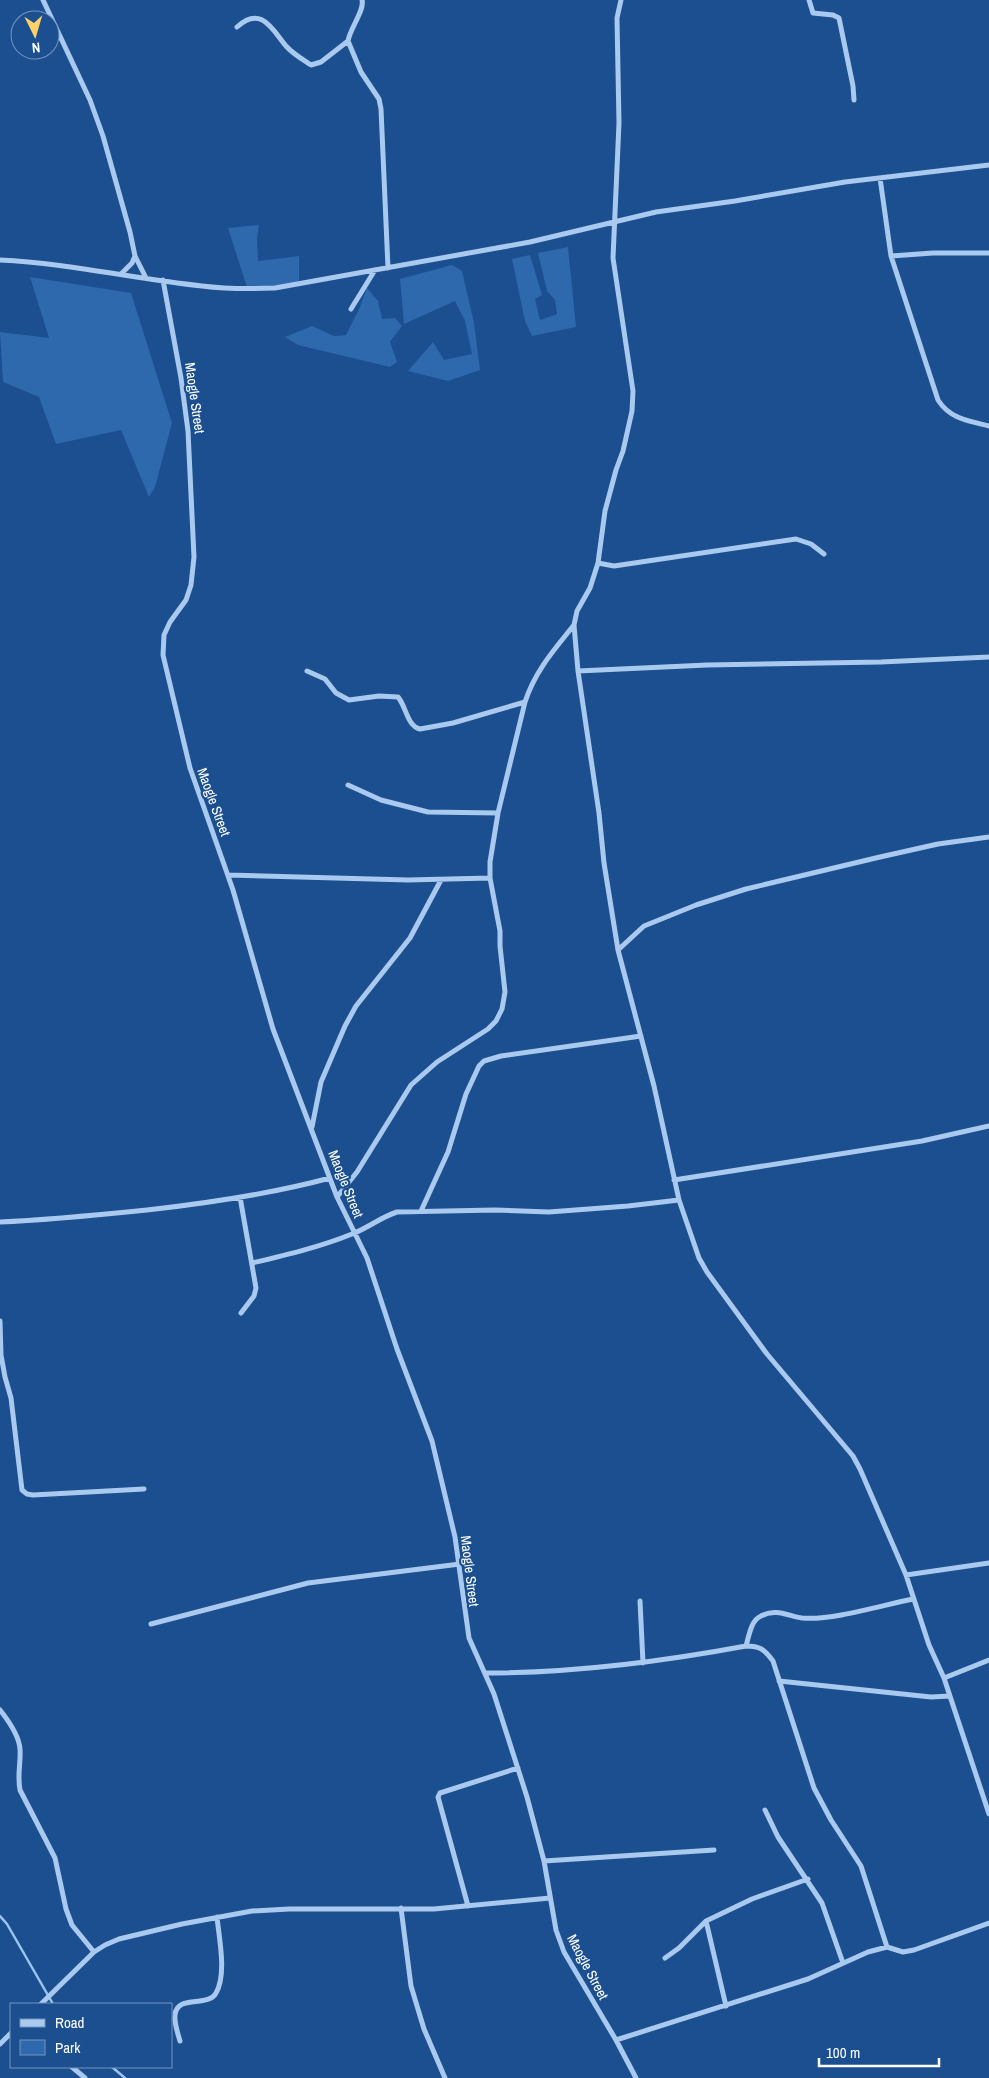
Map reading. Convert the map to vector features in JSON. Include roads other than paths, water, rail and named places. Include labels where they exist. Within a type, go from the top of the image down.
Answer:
[{"type":"street","points":[[43,0],[90,100],[103,136],[135,256],[146,278]]},
{"type":"street","points":[[362,0],[363,8],[349,32],[348,41],[361,72],[378,99],[381,110],[388,268]]},
{"type":"street","points":[[621,0],[617,18],[619,123],[613,242],[614,273],[633,391],[632,411],[623,451],[605,511],[598,563],[590,588],[577,611],[574,625],[578,671],[599,813],[605,871],[618,950],[641,1036],[679,1200],[694,1245],[707,1272],[782,1373],[853,1456],[873,1496],[906,1575],[929,1645],[944,1678],[989,1814]]},
{"type":"street","points":[[809,0],[813,13],[833,15],[838,18],[853,86],[854,100]]},
{"type":"street","points":[[237,27],[251,19],[264,20],[274,29],[294,54],[311,65],[321,62],[348,41]]},
{"type":"street","points":[[0,260],[38,262],[229,288],[275,288],[539,240],[682,207],[736,201],[880,178],[989,166]]},
{"type":"street","points":[[880,178],[891,256],[938,400],[944,409],[955,417],[989,426]]},
{"type":"street","points":[[891,256],[932,253],[989,253]]},
{"type":"street","points":[[121,274],[132,263],[135,256]]},
{"type":"street","points":[[351,309],[374,270]]},
{"type":"street","name":"Maogle Street","points":[[162,280],[181,378],[188,431],[194,557],[191,585],[186,600],[170,622],[164,635],[163,655],[190,768],[228,875],[273,1030],[312,1127],[337,1197],[367,1258],[397,1349],[432,1442],[441,1471],[460,1564],[469,1638],[486,1673],[518,1768],[544,1860],[556,1930],[564,1952],[636,2078]]},
{"type":"street","points":[[598,563],[614,566],[796,539],[811,544],[824,554]]},
{"type":"street","points":[[337,1197],[357,1172],[411,1085],[437,1062],[472,1040],[496,1021],[502,1009],[504,992],[500,931],[490,878],[491,848],[525,702],[531,684],[540,667],[574,625]]},
{"type":"street","points":[[578,671],[707,665],[901,661],[989,657]]},
{"type":"street","points":[[307,671],[325,679],[336,694],[349,700],[385,695],[398,697],[412,724],[420,730],[453,723],[525,702]]},
{"type":"street","points":[[348,785],[381,800],[428,812],[498,813]]},
{"type":"street","points":[[618,950],[644,926],[696,905],[746,889],[880,856],[938,844],[989,837]]},
{"type":"street","points":[[228,875],[441,880],[490,878]]},
{"type":"street","points":[[312,1127],[321,1082],[345,1026],[356,1006],[410,938],[441,880]]},
{"type":"street","points":[[421,1212],[448,1152],[466,1094],[479,1066],[484,1061],[501,1056],[641,1036]]},
{"type":"street","points":[[674,1180],[922,1141],[989,1126]]},
{"type":"street","points":[[0,1222],[110,1214],[240,1197],[271,1192],[330,1178]]},
{"type":"street","points":[[240,1197],[256,1288],[254,1296],[241,1313]]},
{"type":"street","points":[[252,1263],[318,1247],[354,1234],[389,1214],[397,1212],[495,1210],[549,1212],[679,1200]]},
{"type":"street","points":[[0,1321],[2,1355],[5,1377],[11,1398],[22,1490],[27,1494],[33,1495],[144,1490]]},
{"type":"street","points":[[906,1575],[989,1563]]},
{"type":"street","points":[[151,1624],[308,1583],[460,1564]]},
{"type":"street","points":[[746,1646],[753,1622],[760,1616],[776,1612],[802,1618],[820,1618],[913,1599]]},
{"type":"street","points":[[640,1601],[643,1663]]},
{"type":"street","points":[[486,1673],[520,1673],[643,1663],[746,1646],[757,1646],[764,1649],[773,1661],[814,1788],[831,1820],[861,1866],[887,1948]]},
{"type":"street","points":[[944,1678],[989,1660]]},
{"type":"street","points":[[779,1681],[930,1697],[950,1696]]},
{"type":"street","points":[[0,1710],[18,1739],[20,1749],[18,1778],[20,1790],[55,1858],[72,1926],[94,1952]]},
{"type":"street","points":[[468,1906],[438,1797],[440,1793],[518,1768]]},
{"type":"street","points":[[765,1810],[778,1837],[822,1903],[844,1963]]},
{"type":"street","points":[[544,1860],[714,1850]]},
{"type":"street","points":[[665,1958],[679,1948],[706,1921],[752,1899],[808,1880]]},
{"type":"street","points":[[42,2003],[94,1952],[119,1939],[217,1917],[289,1909],[434,1909],[550,1898]]},
{"type":"street","points":[[401,1908],[412,1986],[424,2029],[445,2078]]},
{"type":"street","points":[[180,2042],[174,2015],[177,2009],[185,2003],[204,2000],[216,1993],[222,1962],[217,1917]]},
{"type":"street","points":[[706,1921],[726,2006]]},
{"type":"street","points":[[616,2040],[808,1979],[868,1952],[887,1948],[904,1952],[914,1950],[989,1922]]},
{"type":"street","points":[[0,2044],[10,2034]]},
{"type":"street","points":[[73,2068],[85,2078]]},
{"type":"waterway","points":[[0,1916],[7,1924],[52,2003]]},
{"type":"waterway","points":[[113,2068],[125,2078]]}]
